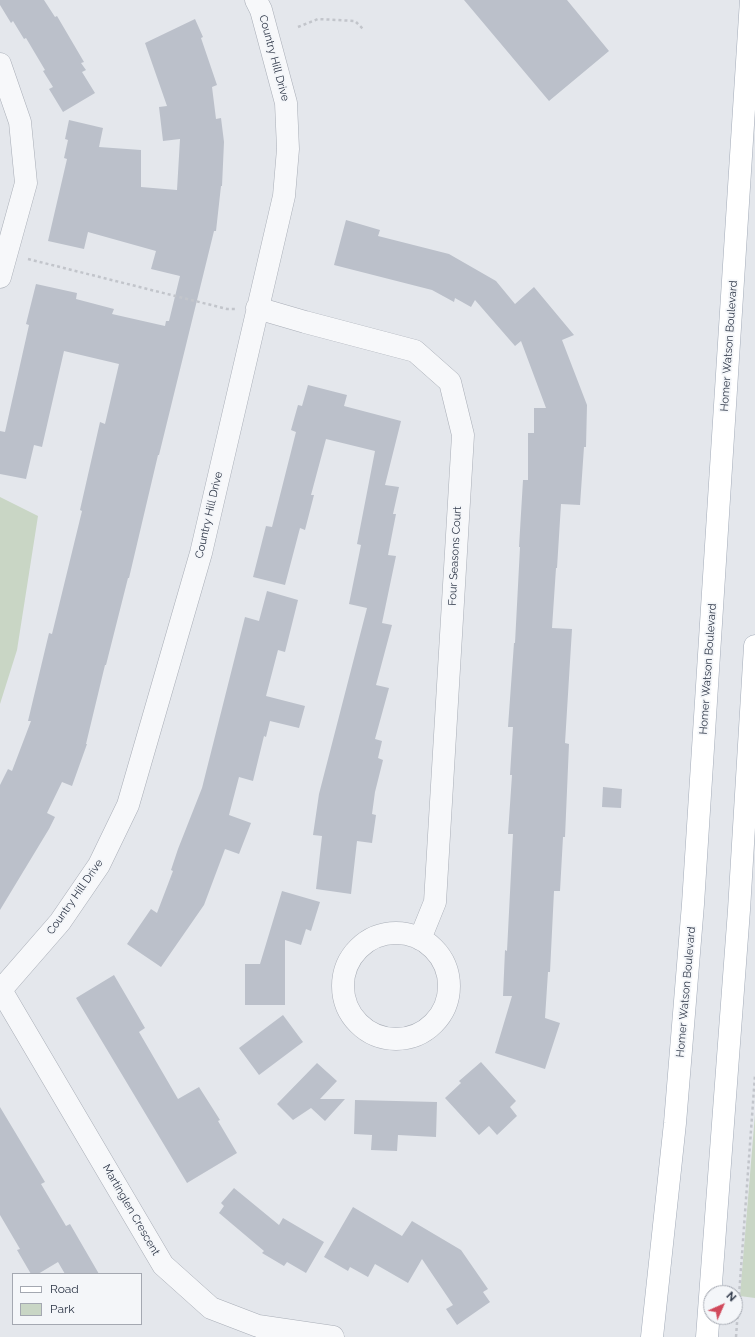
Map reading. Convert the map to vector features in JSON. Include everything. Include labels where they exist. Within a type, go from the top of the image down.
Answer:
[{"type":"main road","name":"Homer Watson Boulevard","points":[[652,1337],[675,1123],[693,904],[751,0]]},
{"type":"main road","points":[[707,1337],[739,910],[755,646]]},
{"type":"street","name":"Country Hill Drive","points":[[1,990],[60,922],[98,865],[128,805],[200,553],[284,196],[288,150],[286,103],[262,10],[256,0]]},
{"type":"street","points":[[0,64],[20,122],[26,183],[0,277]]},
{"type":"street","name":"Four Seasons Court","points":[[257,308],[415,351],[450,382],[463,435],[435,902],[420,939]]},
{"type":"street","points":[[402,933],[420,939],[437,953],[446,969],[449,989],[444,1007],[435,1022],[421,1033],[406,1038],[388,1039],[373,1034],[358,1023],[349,1010],[343,993],[344,975],[350,958],[364,943],[380,935],[402,933]]},
{"type":"street","name":"Martinglen Crescent","points":[[1,990],[163,1265],[211,1308],[258,1326],[333,1337]]},
{"type":"path","points":[[298,27],[318,19],[355,21],[363,29]]},
{"type":"path","points":[[6,253],[227,309],[257,308]]},
{"type":"path","points":[[736,1337],[755,1075]]},
{"type":"green space","points":[[0,497],[38,516],[17,650],[0,704]]},
{"type":"green space","points":[[755,1114],[755,1298],[743,1296],[743,1285],[741,1285]]},
{"type":"building","points":[[0,0],[44,0],[55,17],[57,16],[84,62],[81,63],[86,70],[82,72],[95,93],[63,112],[49,89],[53,87],[43,71],[45,70],[26,38],[24,39],[13,21],[11,23],[0,5]]},
{"type":"building","points":[[464,0],[567,0],[609,51],[549,101]]},
{"type":"building","points":[[195,19],[203,37],[201,38],[217,85],[212,87],[216,119],[221,118],[224,142],[222,186],[216,231],[214,231],[129,578],[105,665],[87,744],[72,786],[62,782],[47,813],[55,817],[0,910],[0,785],[8,769],[12,771],[31,721],[28,721],[49,633],[52,634],[82,511],[80,510],[100,422],[105,424],[119,364],[64,351],[42,447],[34,445],[26,479],[0,474],[0,431],[5,432],[29,325],[26,324],[36,284],[77,293],[76,299],[114,309],[112,314],[165,326],[166,321],[169,321],[180,276],[151,269],[156,251],[88,232],[84,249],[48,241],[67,159],[64,158],[68,140],[65,139],[69,120],[103,128],[99,147],[141,150],[141,187],[177,190],[180,139],[163,141],[159,107],[167,106],[145,43]]},
{"type":"building","points":[[346,220],[380,230],[378,236],[449,254],[496,281],[515,304],[534,287],[574,335],[562,340],[587,405],[586,447],[584,447],[580,505],[561,504],[552,628],[572,629],[565,743],[569,744],[565,837],[563,837],[560,891],[554,891],[550,972],[548,972],[545,1018],[560,1023],[545,1069],[495,1053],[512,996],[503,996],[505,950],[507,951],[513,834],[508,834],[512,775],[510,775],[513,727],[508,727],[515,643],[523,480],[528,480],[528,433],[534,433],[534,408],[546,408],[521,341],[515,346],[475,300],[471,307],[455,298],[454,302],[432,290],[334,265]]},
{"type":"building","points":[[308,385],[347,395],[344,406],[401,421],[385,485],[399,487],[393,514],[396,514],[388,555],[396,556],[382,623],[392,625],[376,685],[389,688],[375,739],[382,741],[378,758],[383,760],[375,792],[372,814],[376,815],[372,843],[357,841],[351,894],[316,889],[322,836],[313,835],[319,794],[367,608],[349,604],[361,545],[357,544],[375,451],[326,439],[311,495],[314,495],[305,530],[300,528],[285,585],[253,577],[266,526],[272,527],[296,432],[291,430],[298,405],[302,406]]},
{"type":"building","points":[[267,591],[298,600],[285,652],[278,650],[266,696],[305,706],[299,728],[270,721],[266,737],[264,736],[253,781],[239,777],[229,815],[251,823],[239,854],[225,849],[204,905],[161,967],[127,944],[151,909],[157,913],[173,871],[171,870],[178,849],[202,788],[245,617],[259,621]]},
{"type":"building","points":[[603,787],[622,789],[621,808],[602,807]]},
{"type":"building","points":[[282,891],[320,902],[311,931],[306,929],[301,945],[285,940],[285,1005],[245,1005],[245,964],[260,964]]},
{"type":"building","points":[[114,975],[145,1028],[139,1032],[178,1099],[199,1087],[220,1120],[218,1121],[237,1153],[187,1183],[76,998]]},
{"type":"building","points":[[283,1015],[303,1042],[259,1075],[239,1048]]},
{"type":"building","points":[[481,1062],[516,1101],[510,1107],[517,1116],[497,1135],[489,1126],[479,1135],[445,1098],[461,1083],[459,1081]]},
{"type":"building","points":[[317,1063],[337,1081],[320,1099],[345,1099],[325,1121],[311,1108],[293,1120],[277,1104]]},
{"type":"building","points":[[355,1100],[437,1102],[436,1137],[398,1135],[397,1151],[371,1150],[372,1135],[354,1134]]},
{"type":"building","points":[[0,1107],[45,1182],[41,1184],[66,1226],[70,1224],[98,1273],[64,1273],[58,1262],[40,1273],[30,1273],[17,1250],[20,1249],[0,1215]]},
{"type":"building","points":[[234,1188],[279,1225],[283,1218],[324,1242],[306,1273],[287,1262],[284,1266],[262,1253],[264,1251],[219,1213],[224,1206],[221,1203]]},
{"type":"building","points":[[353,1207],[402,1236],[412,1221],[461,1250],[488,1289],[483,1292],[490,1302],[457,1325],[446,1309],[453,1305],[422,1259],[408,1283],[375,1264],[368,1277],[350,1267],[348,1271],[324,1257]]}]
